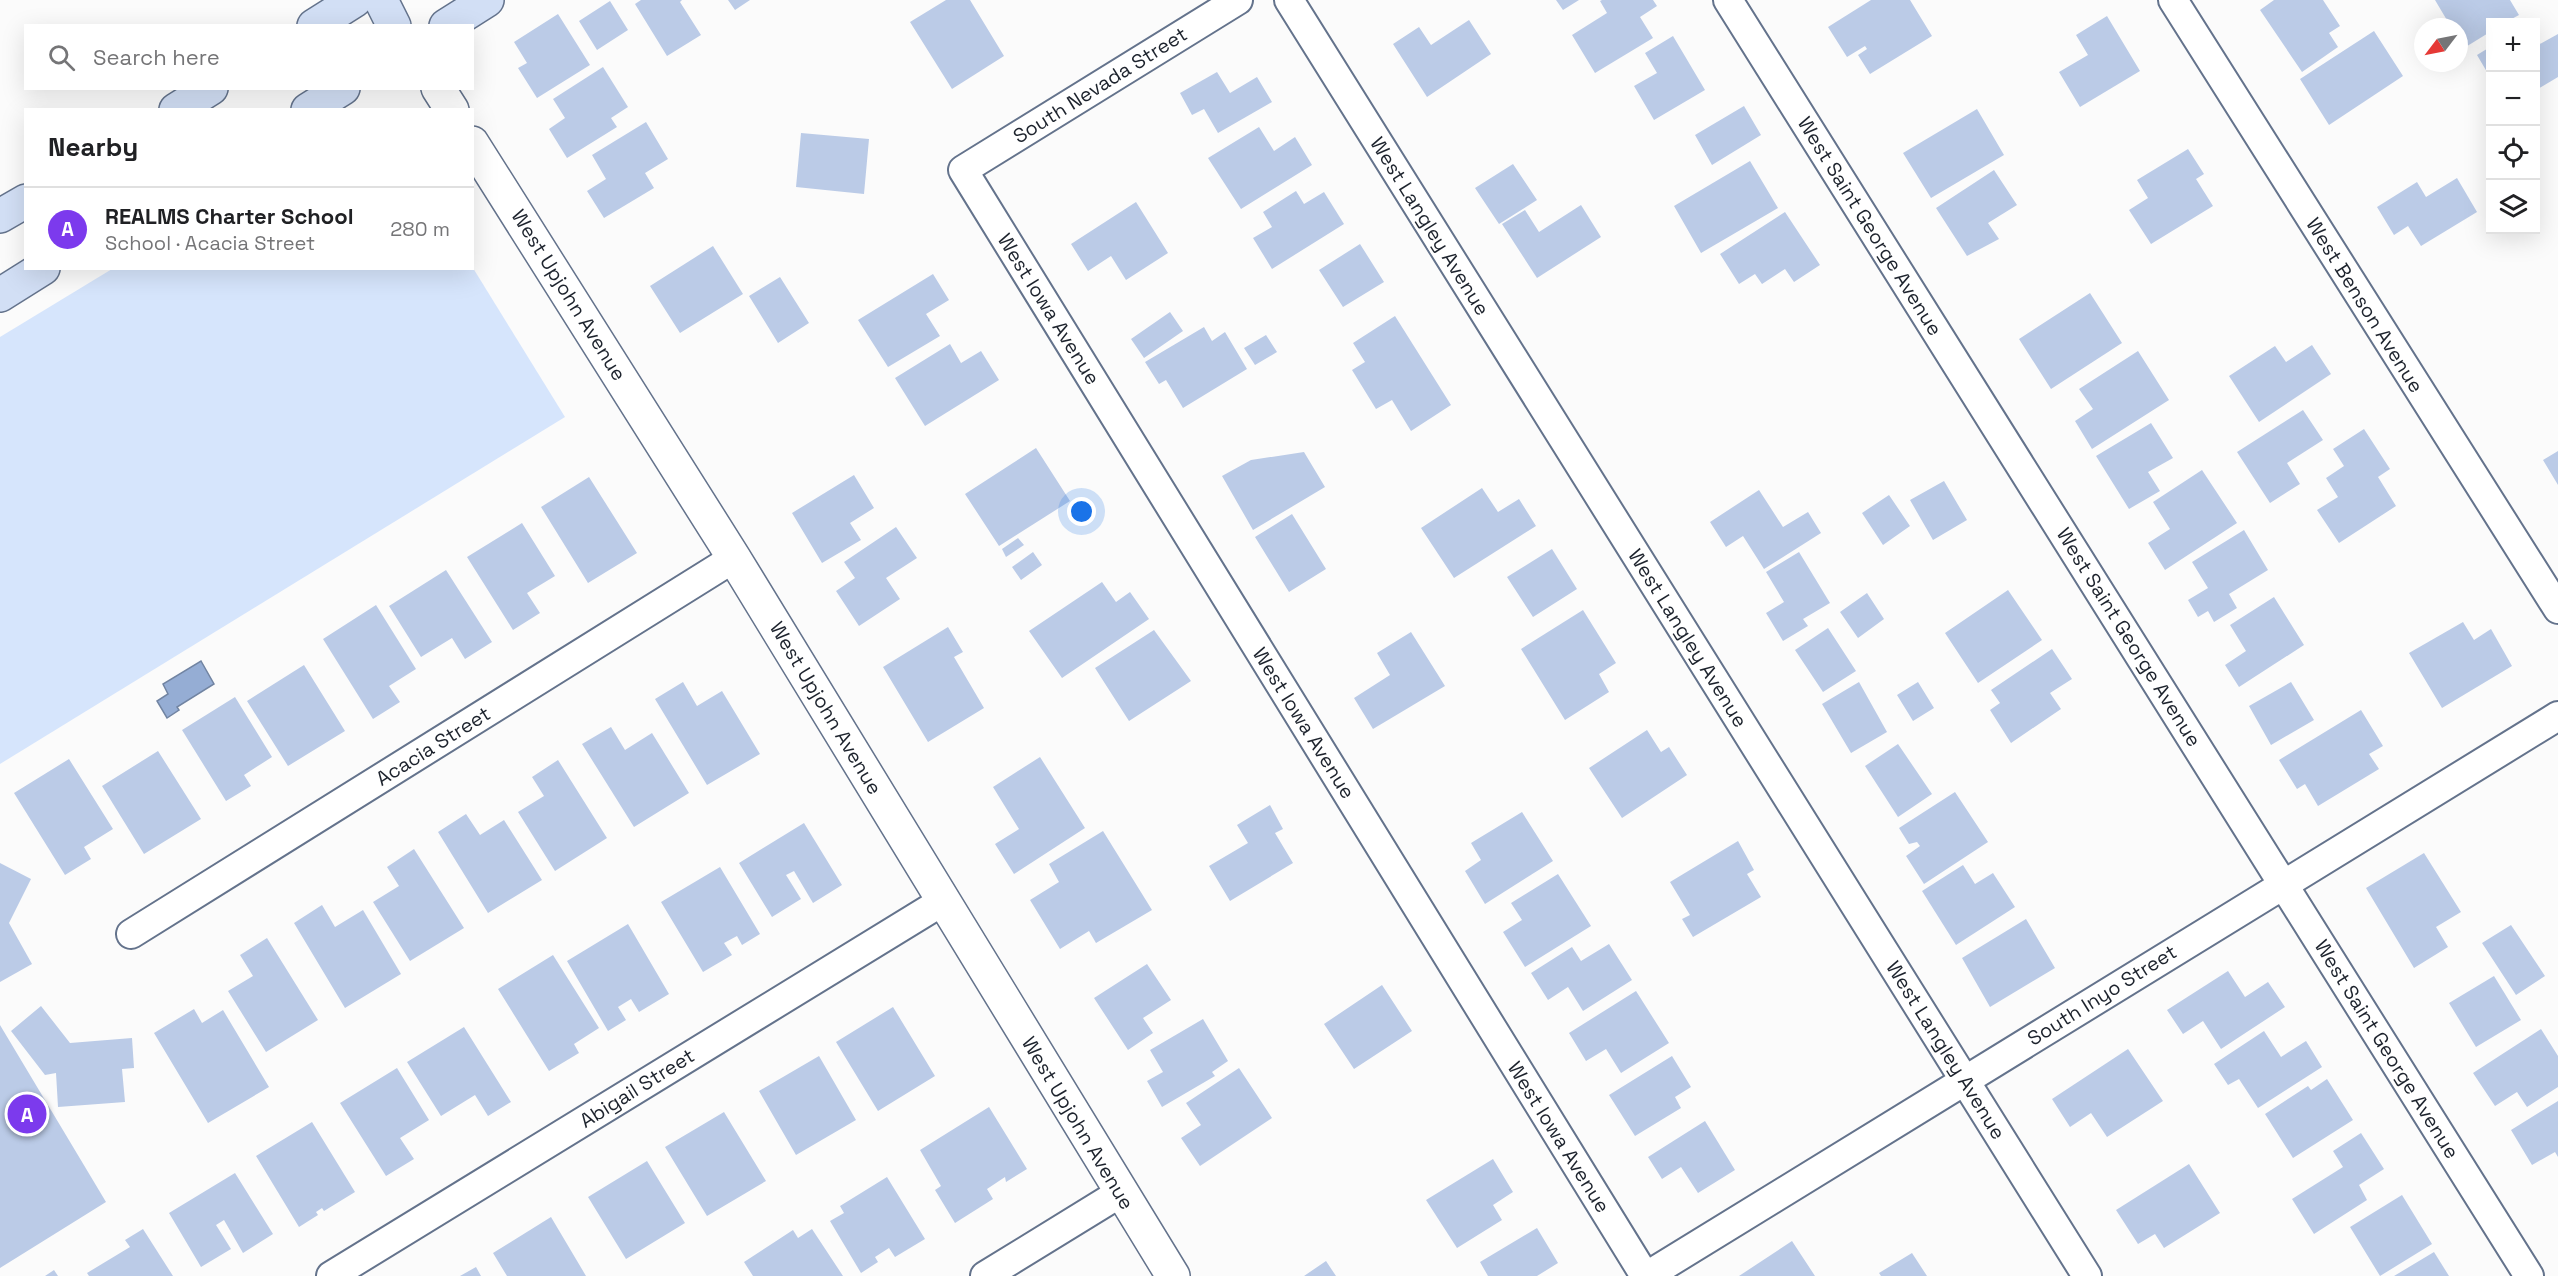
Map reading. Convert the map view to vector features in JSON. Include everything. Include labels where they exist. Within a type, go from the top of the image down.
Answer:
[{"type":"main road","points":[[317,24],[355,0]]},
{"type":"main road","points":[[381,0],[393,24]]},
{"type":"main road","points":[[449,24],[487,0]]},
{"type":"main road","points":[[179,108],[208,90]]},
{"type":"main road","points":[[311,108],[340,90]]},
{"type":"main road","points":[[0,216],[24,202]]},
{"type":"main road","points":[[0,295],[40,270]]},
{"type":"street","name":"South Nevada Street","points":[[963,170],[1238,0]]},
{"type":"street","name":"West Langley Avenue","points":[[1289,0],[2087,1276]]},
{"type":"street","name":"West Saint George Avenue","points":[[1728,0],[2529,1276]]},
{"type":"street","name":"West Benson Avenue","points":[[2173,0],[2558,609]]},
{"type":"street","points":[[439,90],[451,108]]},
{"type":"street","name":"West Upjohn Avenue","points":[[474,146],[734,558],[1120,1193],[1173,1276]]},
{"type":"street","name":"West Iowa Avenue","points":[[963,170],[1646,1276]]},
{"type":"street","name":"Acacia Street","points":[[131,934],[734,558]]},
{"type":"street","name":"South Inyo Street","points":[[1646,1276],[2558,716]]},
{"type":"street","name":"Abigail Street","points":[[331,1276],[943,901]]},
{"type":"street","points":[[985,1276],[1120,1193]]},
{"type":"shaded area","points":[[110,270],[474,270],[565,417],[0,764],[0,337]]},
{"type":"water","points":[[201,661],[214,684],[177,707],[179,710],[167,718],[157,701],[168,694],[163,684]]},
{"type":"building","points":[[641,0],[682,0],[680,2],[701,35],[667,56],[635,4]]},
{"type":"building","points":[[728,0],[750,0],[735,10]]},
{"type":"building","points":[[946,0],[970,0],[1004,56],[952,89],[910,22]]},
{"type":"building","points":[[1556,0],[1579,0],[1563,10]]},
{"type":"building","points":[[1653,0],[1657,6],[1640,17],[1653,38],[1595,73],[1572,35],[1607,13],[1600,1]]},
{"type":"building","points":[[1871,0],[1910,0],[1932,36],[1870,74],[1858,55],[1867,49],[1865,46],[1847,57],[1828,27]]},
{"type":"building","points":[[2274,0],[2323,0],[2340,26],[2329,33],[2338,47],[2302,72],[2260,10]]},
{"type":"building","points":[[2435,0],[2510,0],[2519,15],[2513,18],[2486,18],[2486,34],[2468,46],[2468,18],[2446,18]]},
{"type":"building","points":[[610,1],[628,30],[597,50],[579,21]]},
{"type":"building","points":[[558,14],[590,65],[537,98],[518,68],[527,63],[514,42]]},
{"type":"building","points":[[2107,16],[2140,71],[2080,107],[2059,72],[2088,55],[2076,35]]},
{"type":"building","points":[[1469,20],[1491,54],[1427,97],[1393,44],[1419,27],[1431,45]]},
{"type":"building","points":[[2374,31],[2403,76],[2329,125],[2300,79]]},
{"type":"building","points":[[2558,34],[2558,77],[2540,88],[2540,72],[2540,44]]},
{"type":"building","points":[[1673,36],[1705,90],[1654,120],[1634,86],[1657,73],[1645,53]]},
{"type":"building","points":[[2486,49],[2486,70],[2477,55]]},
{"type":"building","points":[[603,67],[628,107],[611,118],[617,127],[567,158],[549,129],[565,118],[553,99]]},
{"type":"building","points":[[1217,72],[1230,93],[1257,77],[1272,102],[1218,133],[1204,109],[1192,115],[1180,93]]},
{"type":"building","points":[[1744,106],[1761,135],[1712,165],[1695,135]]},
{"type":"building","points":[[1977,109],[2004,155],[1931,198],[1903,153]]},
{"type":"building","points":[[646,122],[668,159],[645,173],[654,188],[604,218],[587,191],[606,179],[592,155]]},
{"type":"building","points":[[1259,127],[1274,151],[1295,137],[1312,165],[1241,209],[1208,158]]},
{"type":"building","points":[[801,133],[869,139],[864,194],[796,187]]},
{"type":"building","points":[[2188,149],[2204,174],[2196,179],[2213,206],[2151,244],[2129,210],[2148,198],[2137,180]]},
{"type":"building","points":[[1750,161],[1778,208],[1701,253],[1674,206]]},
{"type":"building","points":[[1513,164],[1537,200],[1499,224],[1475,188]]},
{"type":"building","points":[[1994,170],[2017,205],[1988,223],[1999,239],[1967,256],[1936,208]]},
{"type":"building","points":[[2457,178],[2477,212],[2421,246],[2408,226],[2394,235],[2377,207],[2417,182],[2426,197]]},
{"type":"building","points":[[1296,191],[1304,204],[1324,192],[1344,224],[1272,269],[1253,238],[1272,227],[1263,212]]},
{"type":"building","points":[[1136,202],[1168,253],[1126,280],[1111,256],[1088,271],[1071,244]]},
{"type":"building","points":[[1581,205],[1601,237],[1537,278],[1502,224],[1525,210],[1539,232]]},
{"type":"building","points":[[1785,212],[1820,265],[1794,282],[1785,269],[1762,284],[1755,274],[1739,284],[1720,254]]},
{"type":"building","points":[[1360,244],[1384,282],[1343,307],[1319,270]]},
{"type":"building","points":[[713,246],[743,294],[680,333],[650,286]]},
{"type":"building","points":[[933,274],[949,300],[926,314],[940,336],[888,367],[858,320]]},
{"type":"building","points":[[780,277],[809,323],[778,343],[749,296]]},
{"type":"building","points":[[2090,293],[2122,343],[2051,389],[2019,339]]},
{"type":"building","points":[[1170,312],[1183,331],[1144,358],[1131,339]]},
{"type":"building","points":[[1395,316],[1451,405],[1411,431],[1392,400],[1376,409],[1352,370],[1365,362],[1353,343]]},
{"type":"building","points":[[1204,327],[1212,341],[1225,332],[1247,369],[1183,408],[1166,380],[1159,384],[1145,362]]},
{"type":"building","points":[[1266,335],[1277,352],[1255,365],[1244,348]]},
{"type":"building","points":[[950,344],[961,363],[981,351],[999,380],[925,426],[895,378]]},
{"type":"building","points":[[2312,345],[2331,374],[2259,422],[2229,376],[2275,346],[2286,362]]},
{"type":"building","points":[[2138,351],[2169,400],[2092,449],[2075,421],[2093,409],[2079,389]]},
{"type":"building","points":[[2303,410],[2323,440],[2287,463],[2300,484],[2270,503],[2237,452]]},
{"type":"building","points":[[2151,423],[2173,458],[2148,472],[2160,491],[2129,509],[2096,456]]},
{"type":"building","points":[[2364,429],[2390,469],[2378,477],[2396,506],[2339,543],[2317,510],[2338,497],[2326,478],[2344,466],[2333,449]]},
{"type":"building","points":[[1036,448],[1070,501],[999,546],[965,494]]},
{"type":"building","points":[[2558,451],[2558,485],[2543,460]]},
{"type":"building","points":[[1304,452],[1325,487],[1253,530],[1222,476],[1251,460]]},
{"type":"building","points":[[2202,470],[2237,523],[2165,570],[2148,543],[2170,529],[2153,502]]},
{"type":"building","points":[[854,475],[874,508],[850,523],[861,540],[822,563],[792,513]]},
{"type":"building","points":[[589,477],[637,553],[588,583],[541,507]]},
{"type":"building","points":[[1944,481],[1967,520],[1933,540],[1910,500]]},
{"type":"building","points":[[1482,488],[1498,512],[1519,499],[1536,526],[1454,578],[1421,528]]},
{"type":"building","points":[[1759,490],[1783,527],[1808,512],[1821,533],[1764,569],[1743,536],[1726,547],[1710,522]]},
{"type":"building","points":[[1889,495],[1910,526],[1883,545],[1862,513]]},
{"type":"building","points":[[1292,514],[1326,569],[1289,592],[1255,537]]},
{"type":"building","points":[[522,523],[555,576],[527,593],[540,613],[513,630],[467,557]]},
{"type":"building","points":[[896,527],[917,558],[886,578],[900,599],[859,626],[836,591],[855,578],[844,562]]},
{"type":"building","points":[[2244,530],[2268,570],[2229,594],[2237,608],[2214,622],[2208,611],[2198,617],[2188,600],[2208,588],[2192,562]]},
{"type":"building","points":[[1018,538],[1024,545],[1006,557],[1002,549]]},
{"type":"building","points":[[1552,549],[1577,589],[1533,617],[1507,577]]},
{"type":"building","points":[[1033,552],[1042,565],[1021,580],[1012,567]]},
{"type":"building","points":[[1799,552],[1830,603],[1803,619],[1808,626],[1783,641],[1766,613],[1784,602],[1766,572]]},
{"type":"building","points":[[446,570],[492,642],[465,659],[452,638],[421,657],[389,606]]},
{"type":"building","points":[[1102,582],[1116,602],[1130,592],[1149,619],[1062,678],[1029,631]]},
{"type":"building","points":[[2008,590],[2042,640],[1978,683],[1945,633]]},
{"type":"building","points":[[1867,593],[1884,619],[1858,638],[1840,612]]},
{"type":"building","points":[[2274,597],[2304,645],[2239,687],[2225,665],[2246,651],[2230,625]]},
{"type":"building","points":[[376,605],[416,669],[389,686],[400,702],[373,719],[323,639]]},
{"type":"building","points":[[1583,610],[1616,663],[1599,674],[1609,692],[1565,720],[1521,649]]},
{"type":"building","points":[[2463,622],[2474,640],[2491,629],[2512,666],[2442,708],[2409,653]]},
{"type":"building","points":[[948,627],[963,652],[954,657],[984,708],[928,742],[883,667]]},
{"type":"building","points":[[1828,628],[1856,671],[1823,692],[1795,650]]},
{"type":"building","points":[[1154,630],[1191,681],[1129,721],[1095,668]]},
{"type":"building","points":[[1411,632],[1445,686],[1373,729],[1354,698],[1390,675],[1377,653]]},
{"type":"building","points":[[2052,649],[2072,679],[2050,693],[2061,709],[2011,743],[1990,710],[2000,703],[1991,690]]},
{"type":"building","points":[[304,665],[345,731],[288,766],[247,701]]},
{"type":"building","points":[[683,682],[697,706],[722,691],[760,754],[707,785],[655,699]]},
{"type":"building","points":[[1859,682],[1887,732],[1851,753],[1822,704]]},
{"type":"building","points":[[1918,682],[1934,708],[1913,721],[1897,695]]},
{"type":"building","points":[[2291,682],[2314,720],[2271,745],[2249,706]]},
{"type":"building","points":[[235,697],[272,757],[244,775],[251,786],[226,801],[182,730]]},
{"type":"building","points":[[2361,710],[2383,746],[2369,754],[2379,769],[2318,806],[2305,784],[2297,789],[2279,760]]},
{"type":"building","points":[[611,727],[625,750],[652,733],[689,793],[634,827],[582,744]]},
{"type":"building","points":[[1647,730],[1661,752],[1669,747],[1687,775],[1622,818],[1589,768]]},
{"type":"building","points":[[1898,744],[1932,794],[1898,817],[1865,766]]},
{"type":"building","points":[[158,751],[201,819],[144,854],[102,786]]},
{"type":"building","points":[[1040,757],[1085,828],[1014,874],[995,844],[1019,829],[993,787]]},
{"type":"building","points":[[69,759],[113,829],[84,847],[91,859],[65,875],[14,793]]},
{"type":"building","points":[[558,760],[607,838],[555,871],[518,812],[544,796],[532,777]]},
{"type":"building","points":[[1955,792],[1988,842],[1924,884],[1906,856],[1920,846],[1917,842],[1909,844],[1899,828]]},
{"type":"building","points":[[1270,805],[1283,829],[1275,833],[1293,863],[1230,901],[1209,866],[1248,843],[1237,825]]},
{"type":"building","points":[[1522,812],[1553,861],[1485,904],[1465,871],[1481,860],[1471,843]]},
{"type":"building","points":[[466,814],[480,835],[504,820],[542,880],[488,913],[438,832]]},
{"type":"building","points":[[804,823],[842,885],[813,903],[794,871],[786,875],[801,899],[772,917],[739,863]]},
{"type":"building","points":[[1103,831],[1152,910],[1096,943],[1089,931],[1060,949],[1030,900],[1059,882],[1049,864]]},
{"type":"building","points":[[1738,841],[1754,870],[1747,874],[1761,897],[1693,937],[1682,919],[1690,915],[1670,882]]},
{"type":"building","points":[[414,849],[464,928],[410,961],[373,902],[399,886],[387,867]]},
{"type":"building","points":[[2424,853],[2461,912],[2436,927],[2448,947],[2414,968],[2366,888]]},
{"type":"building","points":[[0,863],[31,879],[9,923],[32,964],[0,982]]},
{"type":"building","points":[[1963,865],[1975,884],[1993,873],[2015,907],[1956,945],[1922,891]]},
{"type":"building","points":[[720,867],[760,934],[742,945],[737,936],[724,943],[732,955],[703,972],[661,902]]},
{"type":"building","points":[[1558,874],[1591,926],[1525,967],[1503,932],[1522,920],[1511,903]]},
{"type":"building","points":[[322,905],[335,927],[363,910],[401,974],[345,1008],[294,923]]},
{"type":"building","points":[[2026,919],[2055,968],[1990,1007],[1962,958]]},
{"type":"building","points":[[628,924],[669,994],[639,1012],[631,999],[618,1007],[626,1020],[608,1031],[567,961]]},
{"type":"building","points":[[2511,925],[2545,976],[2516,995],[2482,943]]},
{"type":"building","points":[[267,938],[318,1020],[266,1052],[228,991],[253,976],[240,955]]},
{"type":"building","points":[[1609,944],[1632,980],[1583,1011],[1568,987],[1548,1000],[1531,973],[1572,947],[1581,961]]},
{"type":"building","points":[[553,955],[599,1028],[574,1044],[579,1053],[549,1071],[498,989]]},
{"type":"building","points":[[1147,964],[1171,1000],[1143,1018],[1153,1033],[1128,1050],[1094,998]]},
{"type":"building","points":[[2228,971],[2245,997],[2268,982],[2285,1007],[2221,1049],[2203,1021],[2183,1034],[2167,1010]]},
{"type":"building","points":[[2494,976],[2521,1020],[2476,1047],[2449,1003]]},
{"type":"building","points":[[1382,985],[1412,1031],[1354,1069],[1324,1024]]},
{"type":"building","points":[[1636,991],[1669,1043],[1621,1073],[1606,1049],[1586,1061],[1569,1033]]},
{"type":"building","points":[[41,1006],[70,1043],[132,1038],[134,1068],[122,1069],[125,1102],[58,1107],[56,1073],[45,1075],[11,1031]]},
{"type":"building","points":[[893,1007],[935,1076],[878,1111],[836,1042]]},
{"type":"building","points":[[194,1009],[202,1023],[223,1010],[269,1087],[208,1123],[154,1033]]},
{"type":"building","points":[[1203,1019],[1228,1061],[1212,1072],[1215,1076],[1162,1107],[1147,1081],[1163,1072],[1150,1050]]},
{"type":"building","points":[[0,1025],[106,1202],[0,1268]]},
{"type":"building","points":[[464,1027],[511,1102],[488,1116],[475,1095],[441,1116],[407,1062]]},
{"type":"building","points":[[2541,1029],[2558,1056],[2558,1087],[2527,1107],[2517,1092],[2495,1106],[2473,1073]]},
{"type":"building","points":[[2264,1031],[2281,1057],[2306,1041],[2322,1067],[2258,1108],[2239,1079],[2228,1085],[2214,1064]]},
{"type":"building","points":[[2128,1049],[2163,1101],[2107,1137],[2091,1113],[2070,1127],[2052,1099]]},
{"type":"building","points":[[819,1056],[856,1120],[796,1155],[759,1091]]},
{"type":"building","points":[[1672,1056],[1691,1087],[1675,1097],[1681,1108],[1635,1136],[1609,1095]]},
{"type":"building","points":[[397,1068],[429,1120],[400,1138],[414,1159],[386,1176],[340,1103]]},
{"type":"building","points":[[1239,1068],[1272,1118],[1200,1166],[1181,1138],[1201,1125],[1186,1103]]},
{"type":"building","points":[[2327,1079],[2353,1120],[2293,1158],[2265,1114],[2308,1086],[2311,1090]]},
{"type":"building","points":[[2558,1101],[2558,1157],[2555,1152],[2532,1165],[2511,1130]]},
{"type":"building","points":[[989,1107],[1027,1169],[1006,1182],[1005,1177],[987,1189],[993,1199],[955,1223],[935,1190],[941,1186],[920,1150]]},
{"type":"building","points":[[724,1112],[766,1181],[707,1216],[665,1147]]},
{"type":"building","points":[[1705,1121],[1735,1170],[1698,1193],[1681,1167],[1662,1179],[1648,1157]]},
{"type":"building","points":[[312,1122],[355,1192],[324,1211],[322,1208],[316,1212],[318,1215],[299,1227],[256,1156]]},
{"type":"building","points":[[2361,1133],[2384,1169],[2359,1185],[2367,1200],[2314,1234],[2292,1199],[2343,1167],[2333,1151]]},
{"type":"building","points":[[1493,1159],[1513,1192],[1493,1205],[1502,1220],[1457,1248],[1426,1200]]},
{"type":"building","points":[[647,1161],[685,1223],[626,1259],[588,1197]]},
{"type":"building","points":[[2189,1164],[2220,1213],[2164,1248],[2155,1234],[2138,1244],[2116,1210]]},
{"type":"building","points":[[235,1173],[273,1234],[243,1253],[224,1220],[216,1225],[231,1249],[201,1267],[169,1213]]},
{"type":"building","points":[[887,1177],[925,1239],[895,1257],[889,1248],[875,1257],[878,1262],[861,1273],[830,1221],[844,1213],[840,1206]]},
{"type":"building","points":[[2402,1195],[2432,1244],[2380,1276],[2350,1227]]},
{"type":"building","points":[[551,1217],[586,1276],[507,1276],[493,1253]]},
{"type":"building","points":[[1537,1228],[1558,1263],[1537,1276],[1488,1276],[1480,1262]]},
{"type":"building","points":[[143,1229],[173,1276],[89,1276],[87,1273],[130,1247],[125,1240]]},
{"type":"building","points":[[812,1229],[843,1276],[753,1276],[744,1262],[793,1230],[798,1238]]},
{"type":"building","points":[[1792,1241],[1815,1276],[1739,1276]]},
{"type":"building","points":[[2434,1252],[2449,1276],[2394,1276]]},
{"type":"building","points":[[1912,1253],[1927,1276],[1881,1276],[1879,1273]]},
{"type":"building","points":[[1326,1261],[1336,1276],[1304,1276]]},
{"type":"building","points":[[476,1267],[481,1276],[460,1276]]},
{"type":"building","points":[[54,1270],[58,1276],[45,1276]]},
{"type":"place","name":"REALMS Charter School","points":[[27,1114]]}]
